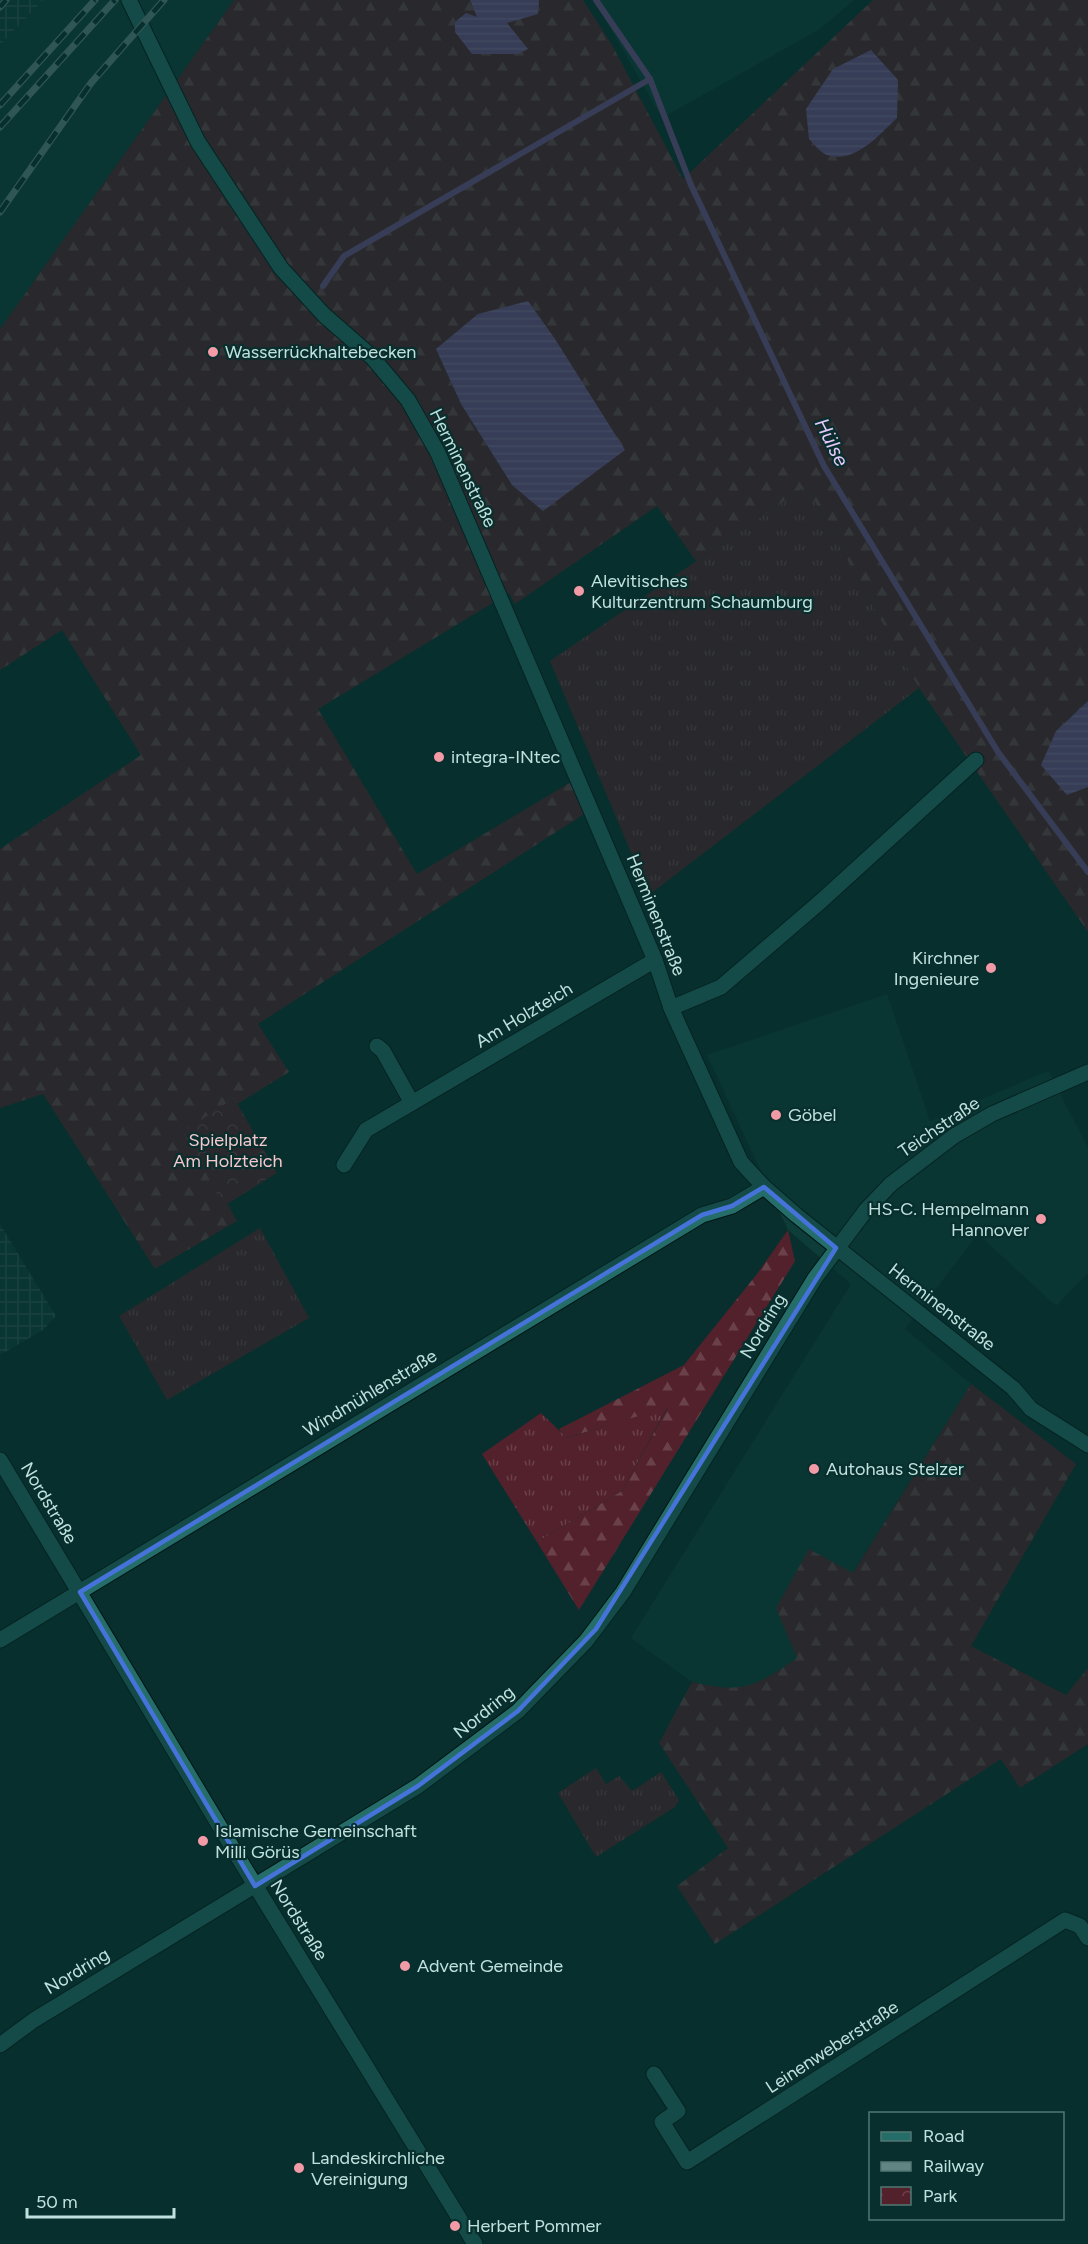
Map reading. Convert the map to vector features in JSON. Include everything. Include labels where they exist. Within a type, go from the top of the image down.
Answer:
[{"type":"street","name":"Herminenstraße","points":[[129,0],[198,142],[281,268],[324,315],[372,357],[408,400],[438,453],[655,960],[671,1008],[741,1162],[764,1187],[836,1248],[1013,1388],[1031,1409],[1088,1445]]},
{"type":"street","name":"Herminenstraße","points":[[671,1008],[721,987],[820,902],[976,760]]},
{"type":"street","name":"Am Holzteich","points":[[344,1165],[366,1130],[655,960]]},
{"type":"street","points":[[377,1046],[383,1051],[412,1103]]},
{"type":"street","name":"Teichstraße","points":[[836,1248],[858,1218],[891,1184],[940,1147],[992,1114],[1088,1072]]},
{"type":"street","name":"Windmühlenstraße","points":[[0,1640],[702,1215],[732,1206],[764,1187]]},
{"type":"street","name":"Nordring","points":[[0,2045],[34,2020],[418,1786],[482,1741],[554,1677],[586,1641],[623,1592],[808,1288],[836,1248]]},
{"type":"street","name":"Nordstraße","points":[[0,1460],[255,1886],[475,2244]]},
{"type":"street","name":"Leinenweberstraße","points":[[654,2074],[678,2111],[662,2122],[687,2162],[1065,1920],[1080,1926],[1088,1938]]},
{"type":"highlighted area","points":[[764,1187],[836,1248],[596,1629],[518,1711],[418,1786],[255,1886],[80,1592],[702,1215],[732,1206]]},
{"type":"shaded area","points":[[0,0],[43,0],[0,45]]},
{"type":"shaded area","points":[[43,0],[234,0],[0,329],[0,45]]},
{"type":"shaded area","points":[[470,0],[539,0],[538,14],[507,23],[528,49],[518,54],[472,54],[455,32],[455,22],[466,13],[477,17]]},
{"type":"shaded area","points":[[594,0],[854,0],[820,29],[662,118]]},
{"type":"shaded area","points":[[871,50],[898,80],[897,118],[874,140],[857,152],[837,157],[827,155],[809,139],[806,109],[833,69]]},
{"type":"shaded area","points":[[528,301],[555,339],[625,450],[543,511],[512,485],[461,404],[436,349],[478,314]]},
{"type":"shaded area","points":[[1088,701],[1088,787],[1067,795],[1041,765],[1056,731]]},
{"type":"shaded area","points":[[887,994],[930,1121],[1048,1071],[1088,1147],[1088,1273],[1056,1306],[978,1234],[905,1329],[971,1384],[852,1574],[809,1549],[777,1608],[797,1658],[762,1683],[724,1690],[692,1682],[631,1638],[851,1284],[788,1230],[707,1055]]},
{"type":"shaded area","points":[[0,1224],[56,1316],[43,1330],[0,1355]]},
{"type":"green space","points":[[234,0],[583,0],[612,45],[683,179],[873,0],[1088,0],[1088,701],[1056,731],[1067,795],[1088,787],[1088,932],[919,688],[806,486],[696,561],[657,506],[515,604],[509,593],[318,709],[417,874],[571,782],[584,814],[258,1024],[289,1072],[188,1135],[237,1221],[155,1269],[43,1094],[0,1108],[0,849],[141,755],[62,630],[0,670],[0,329]],"holes":[[[436,349],[512,485],[461,404]]]},
{"type":"green space","points":[[806,486],[919,688],[649,895],[550,661]]},
{"type":"green space","name":"Spielplatz Am Holzteich","points":[[234,1098],[277,1173],[224,1206],[183,1132]]},
{"type":"green space","points":[[260,1228],[309,1318],[167,1400],[119,1316]]},
{"type":"green space","points":[[788,1230],[795,1261],[579,1610],[537,1542],[622,1491],[668,1407],[566,1438],[559,1429],[684,1365],[757,1274]]},
{"type":"green space","points":[[971,1384],[1076,1464],[971,1646],[1066,1695],[1088,1668],[1088,1744],[1020,1788],[1001,1759],[715,1944],[677,1886],[728,1848],[659,1743],[692,1682],[724,1687],[748,1685],[770,1676],[797,1658],[776,1608],[809,1549],[853,1573]]},
{"type":"green space","points":[[668,1406],[622,1491],[537,1542],[482,1454],[541,1413],[567,1438]]},
{"type":"green space","points":[[596,1768],[606,1784],[619,1776],[632,1791],[661,1772],[679,1800],[675,1807],[596,1857],[558,1793]]},
{"type":"waterway","name":"Hülse","points":[[596,0],[650,79],[691,185],[824,466],[998,752],[1088,872]]},
{"type":"waterway","points":[[323,286],[344,256],[650,79]]},
{"type":"railway","points":[[0,7],[6,0]]},
{"type":"railway","points":[[0,105],[95,0]]},
{"type":"railway","points":[[0,127],[115,0]]},
{"type":"railway","points":[[0,212],[91,83],[164,0]]},
{"type":"place","name":"Wasserrückhaltebecken","points":[[213,352]]},
{"type":"place","name":"Alevitisches Kulturzentrum Schaumburg","points":[[579,591]]},
{"type":"place","name":"integra-INtec","points":[[439,757]]},
{"type":"place","name":"Kirchner Ingenieure","points":[[991,968]]},
{"type":"place","name":"Göbel","points":[[776,1115]]},
{"type":"place","name":"HS-C. Hempelmann Hannover","points":[[1041,1219]]},
{"type":"place","name":"Autohaus Stelzer","points":[[814,1469]]},
{"type":"place","name":"Islamische Gemeinschaft Milli Görüs","points":[[203,1841]]},
{"type":"place","name":"Advent Gemeinde","points":[[405,1966]]},
{"type":"place","name":"Landeskirchliche Vereinigung","points":[[299,2168]]},
{"type":"place","name":"Herbert Pommer","points":[[455,2226]]}]
